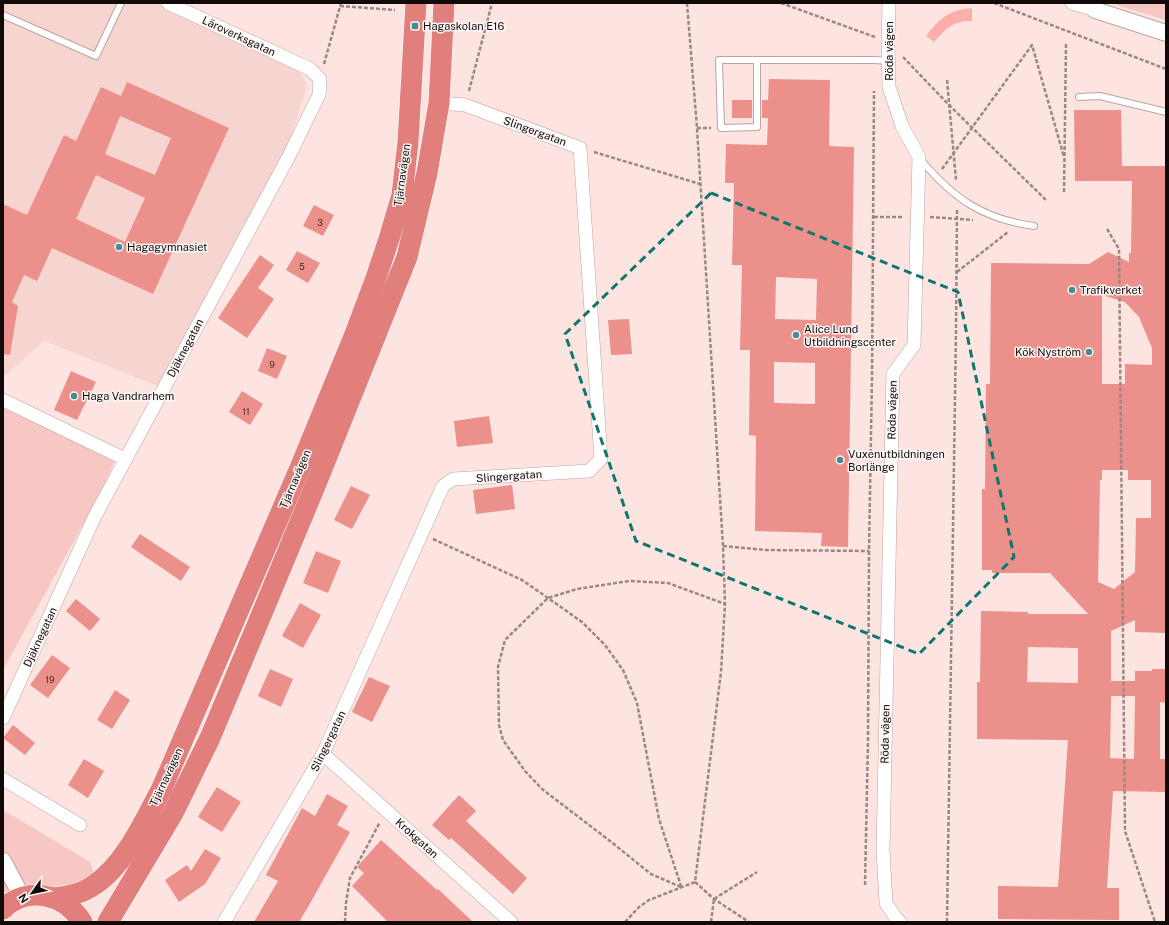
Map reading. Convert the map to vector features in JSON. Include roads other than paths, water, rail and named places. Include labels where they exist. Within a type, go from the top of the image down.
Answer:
[{"type":"highway","name":"Tjärnavägen","points":[[3,909],[13,901],[22,897],[39,895],[55,898],[72,896],[90,888],[103,878],[120,861],[142,826],[162,788],[300,468],[355,334],[376,278],[402,195],[408,142],[416,3]]},
{"type":"highway","name":"Tjärnavägen","points":[[108,922],[173,813],[210,738],[318,479],[407,257],[425,181],[439,103],[444,3]]},
{"type":"highway","name":"Tjärnavägen","points":[[55,898],[68,905],[82,922]]},
{"type":"street","name":"Läroverksgatan","points":[[168,3],[310,69],[320,79]]},
{"type":"street","name":"Röda vägen","points":[[890,3],[888,43],[889,87],[902,126],[919,157],[914,345],[893,374],[883,850],[886,903],[900,922]]},
{"type":"street","points":[[1072,3],[1098,6],[1166,22]]},
{"type":"street","points":[[1098,6],[1166,33]]},
{"type":"street","name":"Djäknegatan","points":[[3,718],[94,518],[289,156],[319,95],[320,79]]},
{"type":"street","name":"Slingergatan","points":[[224,922],[324,754],[443,486],[453,479],[589,471],[601,459],[580,148],[465,105],[439,103]]},
{"type":"street","points":[[3,400],[125,459]]},
{"type":"street","name":"Krokgatan","points":[[324,754],[511,922]]},
{"type":"street","points":[[3,779],[80,825]]},
{"type":"street","points":[[3,861],[22,897]]},
{"type":"lane","points":[[3,15],[96,56],[121,3]]},
{"type":"lane","points":[[757,60],[757,127],[721,128],[719,60],[757,60],[875,60],[889,61]]},
{"type":"lane","points":[[1079,97],[1100,96],[1166,112]]},
{"type":"lane","points":[[919,157],[935,177],[957,197],[981,212],[1018,224],[1034,226]]},
{"type":"place","name":"Hagaskolan E16","points":[[415,26]]},
{"type":"place","name":"Hagagymnasiet","points":[[119,247]]},
{"type":"place","name":"Trafikverket","points":[[1072,290]]},
{"type":"place","name":"Alice Lund Utbildningscenter","points":[[796,335]]},
{"type":"place","name":"Kök Nyström","points":[[1089,352]]},
{"type":"place","name":"Haga Vandrarhem","points":[[74,396]]},
{"type":"place","name":"Vuxenutbildningen Borlänge","points":[[840,460]]}]
